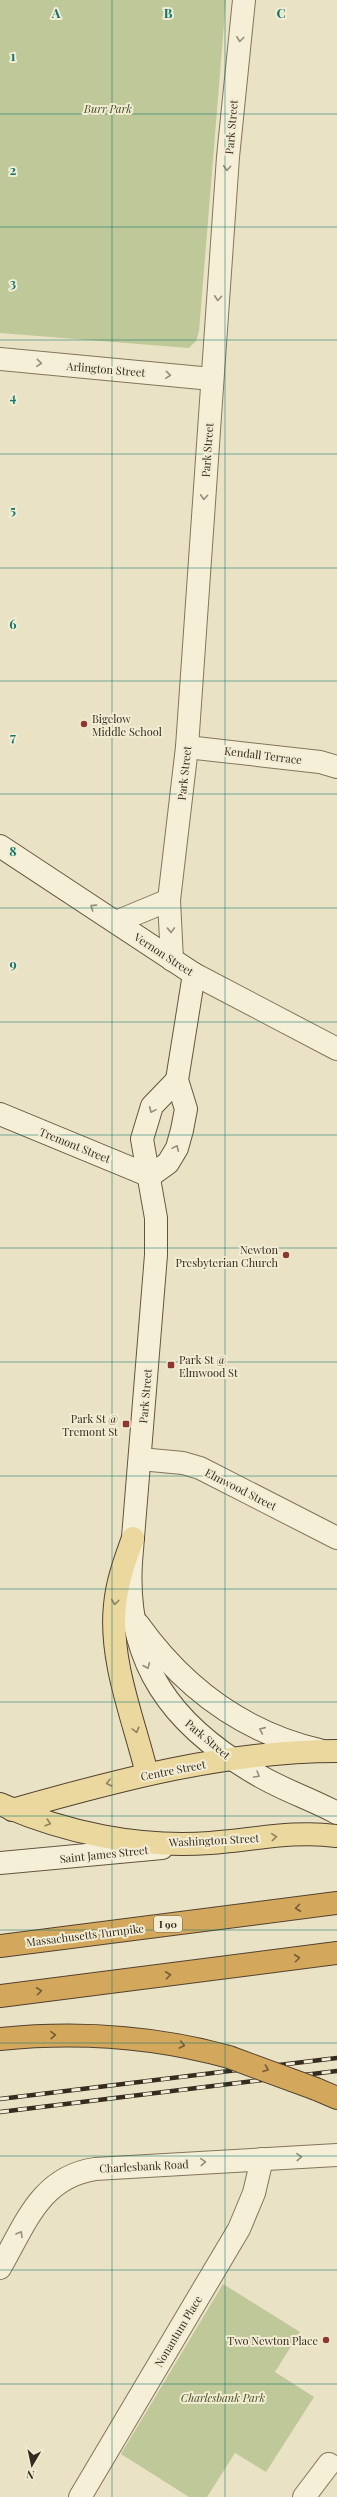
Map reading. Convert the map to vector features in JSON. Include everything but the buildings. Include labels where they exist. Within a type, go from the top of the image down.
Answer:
[{"type":"highway","name":"Massachusetts Turnpike","points":[[0,1946],[337,1903]]},
{"type":"highway","points":[[0,1996],[337,1953]]},
{"type":"highway","points":[[0,2039],[65,2035],[120,2036],[164,2042],[229,2056],[337,2098]]},
{"type":"main road","points":[[133,1538],[118,1584],[114,1630],[124,1684],[147,1774]]},
{"type":"main road","name":"Centre Street","points":[[4,1809],[147,1774],[282,1753],[331,1751]]},
{"type":"main road","name":"Washington Street","points":[[4,1809],[56,1825],[101,1836],[149,1842],[208,1843],[310,1834],[337,1836]]},
{"type":"street","name":"Park Street","points":[[172,960],[169,900],[187,747],[234,83],[244,0]]},
{"type":"street","name":"Arlington Street","points":[[0,359],[212,379]]},
{"type":"street","name":"Kendall Terrace","points":[[187,747],[320,762],[337,767]]},
{"type":"street","name":"Vernon Street","points":[[0,846],[194,974],[337,1049]]},
{"type":"street","points":[[116,922],[169,900]]},
{"type":"street","points":[[150,1176],[168,1163],[177,1148],[182,1130],[186,1109],[177,1080],[194,974]]},
{"type":"street","name":"Park Street","points":[[177,1080],[152,1106],[142,1138],[150,1176],[156,1218],[155,1286],[133,1538],[130,1584],[132,1615],[143,1655],[163,1694],[198,1734],[232,1760],[270,1782],[337,1813]]},
{"type":"street","name":"Tremont Street","points":[[0,1114],[150,1176]]},
{"type":"street","name":"Elmwood Street","points":[[140,1459],[183,1463],[200,1468],[337,1538]]},
{"type":"street","points":[[132,1615],[167,1661],[208,1699],[257,1728],[289,1741],[331,1751]]},
{"type":"street","name":"Saint James Street","points":[[0,1863],[208,1843]]},
{"type":"street","name":"Charlesbank Road","points":[[0,2268],[49,2189],[72,2173],[95,2168],[337,2155]]},
{"type":"street","name":"Nonantum Place","points":[[80,2497],[239,2229],[254,2193],[262,2159]]},
{"type":"street","points":[[304,2497],[329,2464]]},
{"type":"green space","name":"Burr Park","points":[[0,0],[226,0],[199,331],[196,341],[189,348],[0,333]]},
{"type":"green space","name":"Charlesbank Park","points":[[223,2284],[300,2332],[275,2372],[314,2397],[266,2472],[235,2453],[207,2497],[189,2497],[121,2454]]},
{"type":"railway","points":[[0,2099],[337,2058]]},
{"type":"railway","points":[[0,2112],[337,2071]]},
{"type":"place","name":"Bigelow Middle School","points":[[84,724]]},
{"type":"place","name":"Newton Presbyterian Church","points":[[286,1255]]},
{"type":"place","name":"Park St @ Elmwood St","points":[[171,1365]]},
{"type":"place","name":"Park St @ Tremont St","points":[[126,1424]]},
{"type":"place","name":"Two Newton Place","points":[[326,2340]]}]
